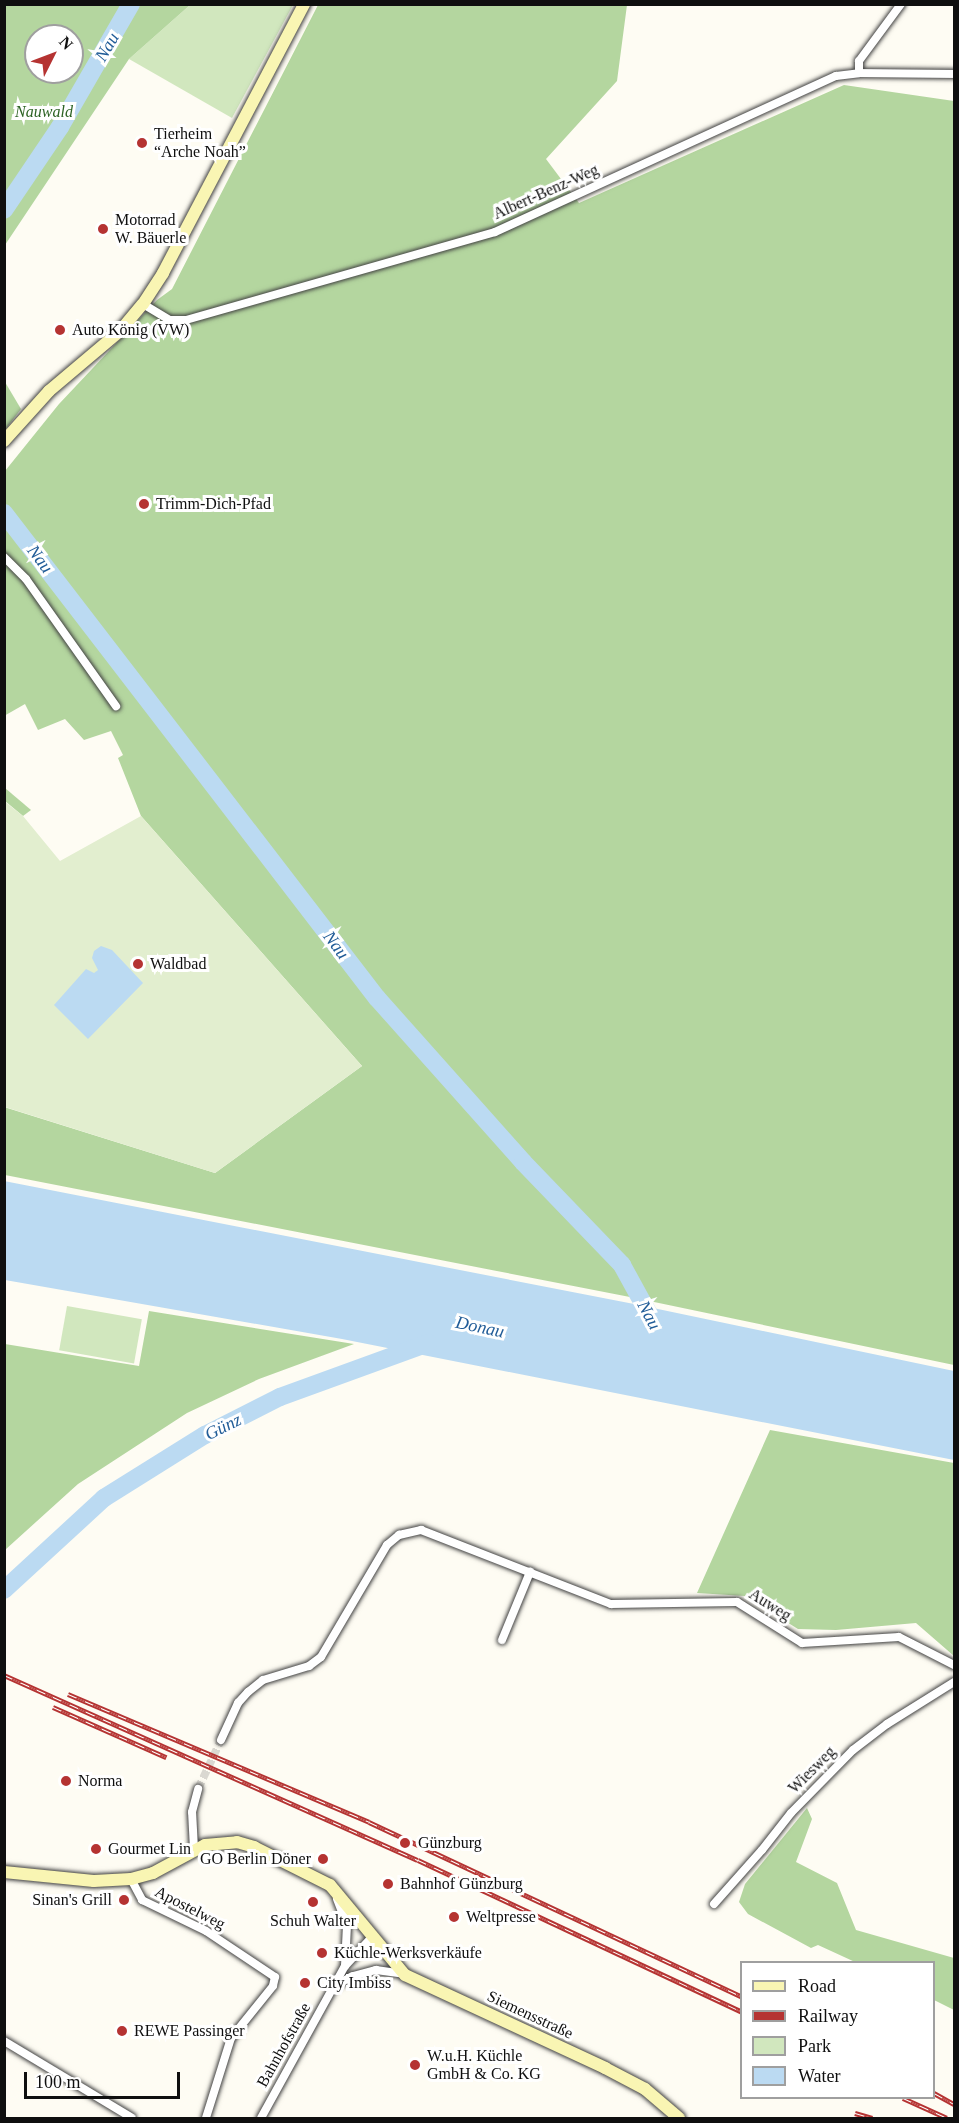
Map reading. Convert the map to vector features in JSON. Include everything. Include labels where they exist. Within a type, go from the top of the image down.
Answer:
[{"type":"main road","points":[[4,441],[49,391],[120,331],[143,304],[163,273],[304,4]]},
{"type":"main road","points":[[4,1872],[94,1881],[131,1879],[153,1873],[194,1849],[222,1842],[237,1842],[254,1847],[330,1884]]},
{"type":"main road","name":"Siemensstraße","points":[[330,1884],[405,1974],[613,2073],[645,2090],[679,2118]]},
{"type":"street","points":[[859,73],[859,61],[901,4]]},
{"type":"street","name":"Albert-Benz-Weg","points":[[143,304],[170,320],[186,320],[495,232],[836,76],[859,73],[954,74]]},
{"type":"street","points":[[4,557],[26,579],[116,706]]},
{"type":"street","name":"Auweg","points":[[221,1740],[238,1703],[248,1692],[263,1680],[309,1666],[321,1657],[387,1545],[399,1535],[421,1530],[611,1604],[737,1602],[802,1643],[899,1637],[954,1665]]},
{"type":"street","points":[[502,1640],[530,1572]]},
{"type":"street","name":"Wiesweg","points":[[714,1904],[791,1813],[853,1750],[887,1724],[954,1682]]},
{"type":"street","points":[[194,1849],[192,1812],[198,1789]]},
{"type":"street","name":"Apostelweg","points":[[131,1879],[141,1900],[206,1931],[275,1977],[273,1986],[231,2038],[206,2118]]},
{"type":"street","name":"Bahnhofstraße","points":[[330,1884],[347,1925],[345,1966]]},
{"type":"street","name":"Bahnhofstraße","points":[[261,2118],[345,1966],[372,1937]]},
{"type":"street","points":[[333,1986],[353,1976],[376,1970],[405,1974]]},
{"type":"street","points":[[4,2041],[132,2118]]},
{"type":"green space","name":"Nauwald","points":[[5,4],[190,5],[129,59],[5,245]]},
{"type":"green space","points":[[190,5],[293,5],[232,118],[129,59]]},
{"type":"green space","points":[[318,5],[627,5],[617,81],[546,159],[579,203],[844,85],[954,101],[954,1365],[635,1298],[5,1175],[4,1107],[215,1173],[362,1066],[141,816],[118,758],[123,755],[111,731],[84,740],[65,719],[38,730],[25,704],[4,716],[5,471],[59,404],[157,300],[172,289]]},
{"type":"green space","points":[[5,382],[21,409],[4,430]]},
{"type":"green space","points":[[5,788],[31,810],[23,816],[5,801]]},
{"type":"green space","name":"Waldbad","points":[[4,801],[23,816],[60,861],[141,816],[362,1066],[215,1173],[5,1107]]},
{"type":"green space","points":[[67,1306],[142,1319],[134,1364],[59,1350]]},
{"type":"green space","points":[[149,1311],[354,1344],[259,1379],[187,1413],[78,1484],[5,1550],[5,1344],[139,1366]]},
{"type":"green space","points":[[770,1430],[954,1463],[954,1656],[916,1623],[836,1630],[798,1629],[745,1596],[697,1593]]},
{"type":"green space","points":[[807,1808],[812,1819],[796,1862],[837,1883],[856,1930],[954,1958],[954,2010],[935,2000],[935,1961],[853,1961],[818,1945],[811,1948],[748,1914],[739,1902],[745,1884]]},
{"type":"water","points":[[101,946],[112,950],[143,983],[88,1039],[54,1005],[86,969],[94,973],[98,970],[92,958],[94,951]]},
{"type":"water","name":"Donau","points":[[4,1181],[634,1304],[954,1371],[954,1460],[342,1339],[5,1280]]},
{"type":"waterway","name":"Nau","points":[[4,210],[60,127],[131,4]]},
{"type":"waterway","name":"Nau","points":[[4,513],[377,998],[523,1162],[622,1265],[656,1327]]},
{"type":"waterway","name":"Günz","points":[[4,1590],[104,1498],[205,1435],[280,1397],[428,1343]]},
{"type":"tunnel","points":[[198,1789],[221,1740]]},
{"type":"railway","points":[[4,1675],[418,1860],[740,2011]]},
{"type":"railway","points":[[68,1694],[369,1822],[740,1996]]},
{"type":"railway","points":[[53,1707],[166,1757]]},
{"type":"railway","points":[[935,2094],[954,2104]]},
{"type":"railway","points":[[905,2099],[947,2118]]},
{"type":"railway","points":[[855,2113],[872,2118]]},
{"type":"place","name":"Tierheim “Arche Noah”","points":[[142,143]]},
{"type":"place","name":"Motorrad W. Bäuerle","points":[[103,229]]},
{"type":"place","name":"Auto König (VW)","points":[[60,330]]},
{"type":"place","name":"Trimm-Dich-Pfad","points":[[144,504]]},
{"type":"place","name":"Waldbad","points":[[138,964]]},
{"type":"place","name":"Norma","points":[[66,1781]]},
{"type":"place","name":"Günzburg","points":[[405,1843]]},
{"type":"place","name":"Gourmet Lin","points":[[96,1849]]},
{"type":"place","name":"GO Berlin Döner","points":[[323,1859]]},
{"type":"place","name":"Bahnhof Günzburg","points":[[388,1884]]},
{"type":"place","name":"Sinan's Grill","points":[[124,1900]]},
{"type":"place","name":"Schuh Walter","points":[[313,1902]]},
{"type":"place","name":"Weltpresse","points":[[454,1917]]},
{"type":"place","name":"Küchle-Werksverkäufe","points":[[322,1953]]},
{"type":"place","name":"City Imbiss","points":[[305,1983]]},
{"type":"place","name":"REWE Passinger","points":[[122,2031]]},
{"type":"place","name":"W.u.H. Küchle GmbH & Co. KG","points":[[415,2065]]}]
